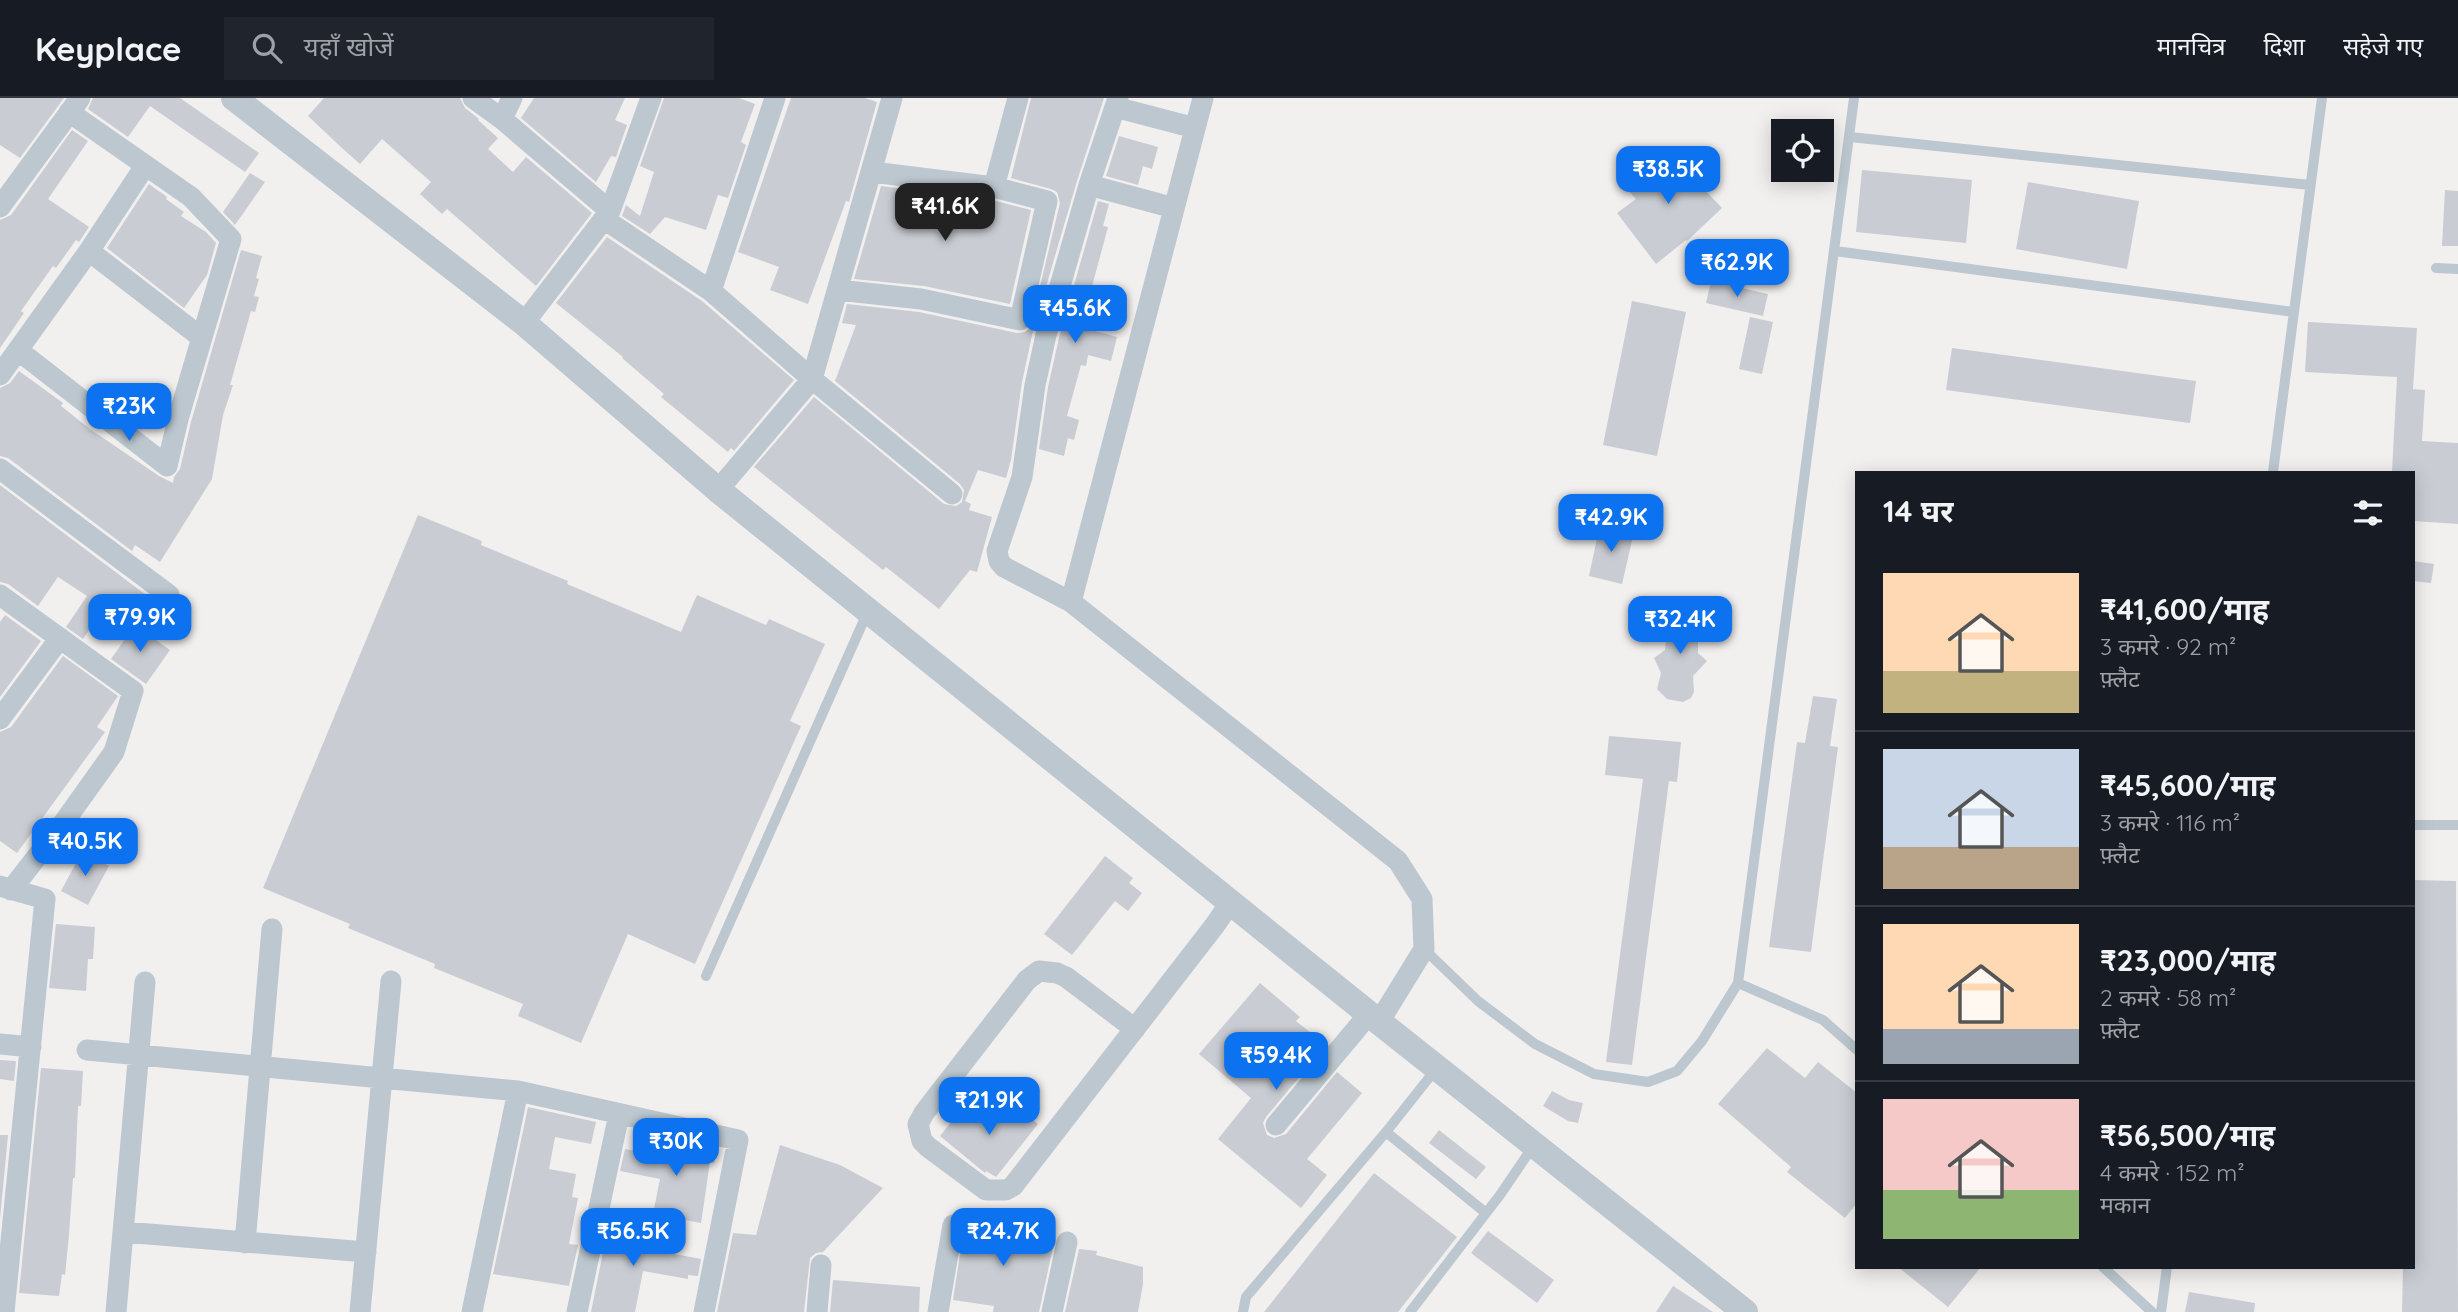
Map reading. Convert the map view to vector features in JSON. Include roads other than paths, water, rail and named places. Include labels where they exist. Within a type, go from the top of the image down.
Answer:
[{"type":"street","points":[[234,98],[258,106],[523,323],[718,490],[1230,903],[1745,1312]]},
{"type":"street","points":[[472,98],[502,119],[607,215],[711,291],[812,379],[952,494]]},
{"type":"street","points":[[502,119],[512,98]]},
{"type":"street","points":[[523,323],[607,215],[651,98]]},
{"type":"street","points":[[711,291],[775,98]]},
{"type":"street","points":[[718,490],[812,379],[892,98]]},
{"type":"street","points":[[994,187],[1018,98]]},
{"type":"street","points":[[1071,601],[1203,98]]},
{"type":"street","points":[[1195,128],[1116,103],[1089,185],[1037,373],[1021,477],[998,551],[999,561],[1004,567],[1071,601],[1398,861],[1422,899],[1424,949],[1374,1018],[1276,1125]]},
{"type":"street","points":[[0,207],[75,105],[145,166],[191,197],[231,239],[167,466],[19,351]]},
{"type":"street","points":[[0,375],[89,251],[145,166]]},
{"type":"street","points":[[838,290],[921,299],[1020,320],[1046,201],[994,187],[872,172]]},
{"type":"street","points":[[1089,185],[1174,208]]},
{"type":"street","points":[[89,251],[201,338]]},
{"type":"street","points":[[0,469],[169,595]]},
{"type":"street","points":[[0,595],[133,691],[114,752],[5,888],[45,899],[3,1298]]},
{"type":"street","points":[[0,719],[60,638]]},
{"type":"street","points":[[1135,1028],[1066,977],[1057,972],[1039,971],[1027,980],[924,1113],[918,1124],[922,1141],[986,1190],[1006,1190],[1017,1181],[1135,1028],[1230,903]]},
{"type":"street","points":[[245,1243],[272,929]]},
{"type":"street","points":[[360,1312],[391,981]]},
{"type":"street","points":[[116,1312],[145,982]]},
{"type":"street","points":[[0,1044],[31,1047]]},
{"type":"street","points":[[87,1050],[518,1091],[738,1140],[704,1312]]},
{"type":"street","points":[[472,1312],[518,1091]]},
{"type":"street","points":[[577,1312],[620,1114]]},
{"type":"street","points":[[938,1312],[953,1225]]},
{"type":"street","points":[[124,1232],[366,1252]]},
{"type":"street","points":[[1052,1312],[1066,1242]]},
{"type":"street","points":[[817,1312],[821,1265]]},
{"type":"lane","points":[[1424,949],[1478,1001],[1535,1044],[1594,1074],[1648,1082],[1677,1071],[1702,1041],[1738,983],[1854,98]]},
{"type":"lane","points":[[2273,471],[2322,98]]},
{"type":"lane","points":[[1850,137],[2310,186]]},
{"type":"lane","points":[[1835,251],[2294,312]]},
{"type":"lane","points":[[2436,268],[2458,269]]},
{"type":"lane","points":[[706,976],[868,611]]},
{"type":"lane","points":[[2415,825],[2458,825]]},
{"type":"lane","points":[[1738,983],[1823,1020],[1855,1048]]},
{"type":"lane","points":[[1243,1312],[1246,1297],[1437,1068]]},
{"type":"lane","points":[[1386,1132],[1486,1213]]},
{"type":"lane","points":[[1410,1312],[1534,1145]]},
{"type":"lane","points":[[2106,1269],[2152,1312]]},
{"type":"lane","points":[[2161,1312],[2167,1269]]}]
